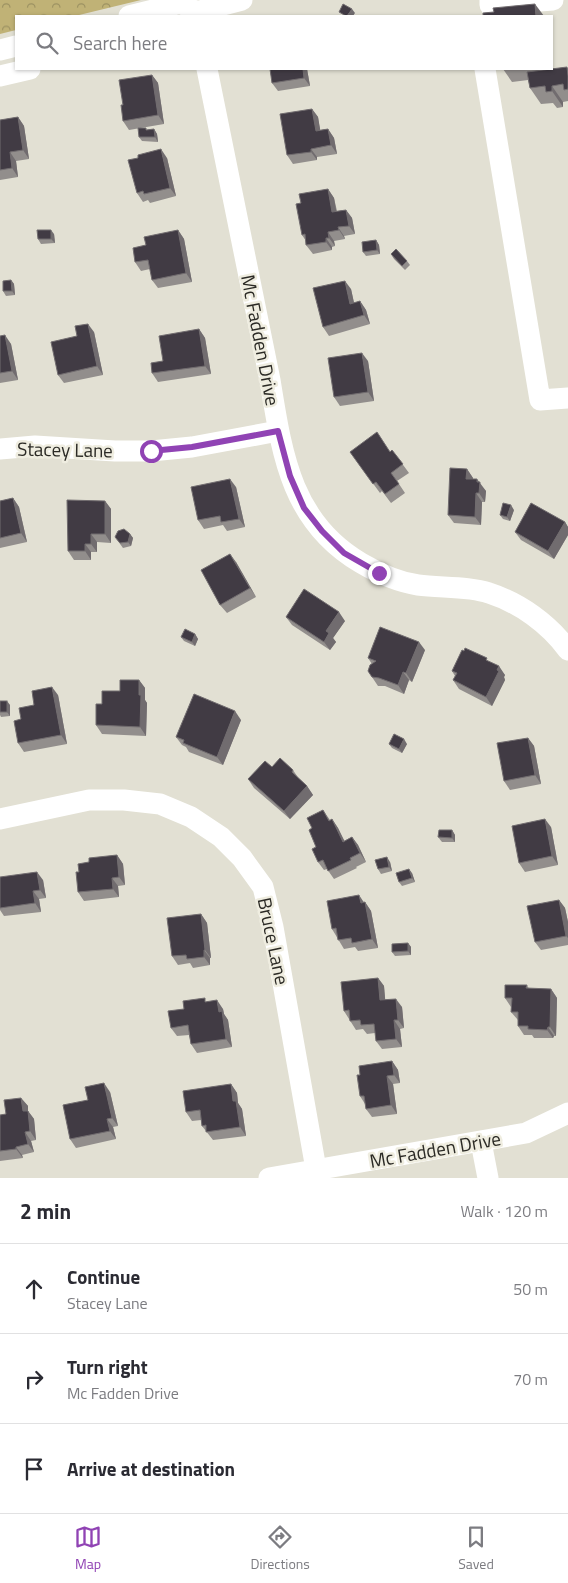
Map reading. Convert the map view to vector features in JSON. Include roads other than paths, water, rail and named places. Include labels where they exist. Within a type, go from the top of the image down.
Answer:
[{"type":"street","points":[[134,15],[181,4],[195,15],[242,0]]},
{"type":"street","points":[[489,7],[553,0]]},
{"type":"street","points":[[0,50],[15,46]]},
{"type":"street","points":[[0,76],[26,70]]},
{"type":"street","name":"Mc Fadden Drive","points":[[207,70],[270,380],[278,431],[290,476],[304,508],[322,531],[344,553],[379,573],[416,584],[488,592],[523,608],[557,635],[568,650]]},
{"type":"street","points":[[485,70],[540,400],[568,398]]},
{"type":"street","name":"Stacey Lane","points":[[0,449],[35,446],[115,451],[151,451],[192,447],[278,431]]},
{"type":"street","name":"Bruce Lane","points":[[0,819],[89,800],[124,800],[160,804],[191,817],[221,837],[242,858],[263,887],[273,927],[316,1170]]},
{"type":"street","name":"Mc Fadden Drive","points":[[269,1178],[526,1133],[568,1113]]},
{"type":"street","points":[[481,1142],[488,1178]]}]
